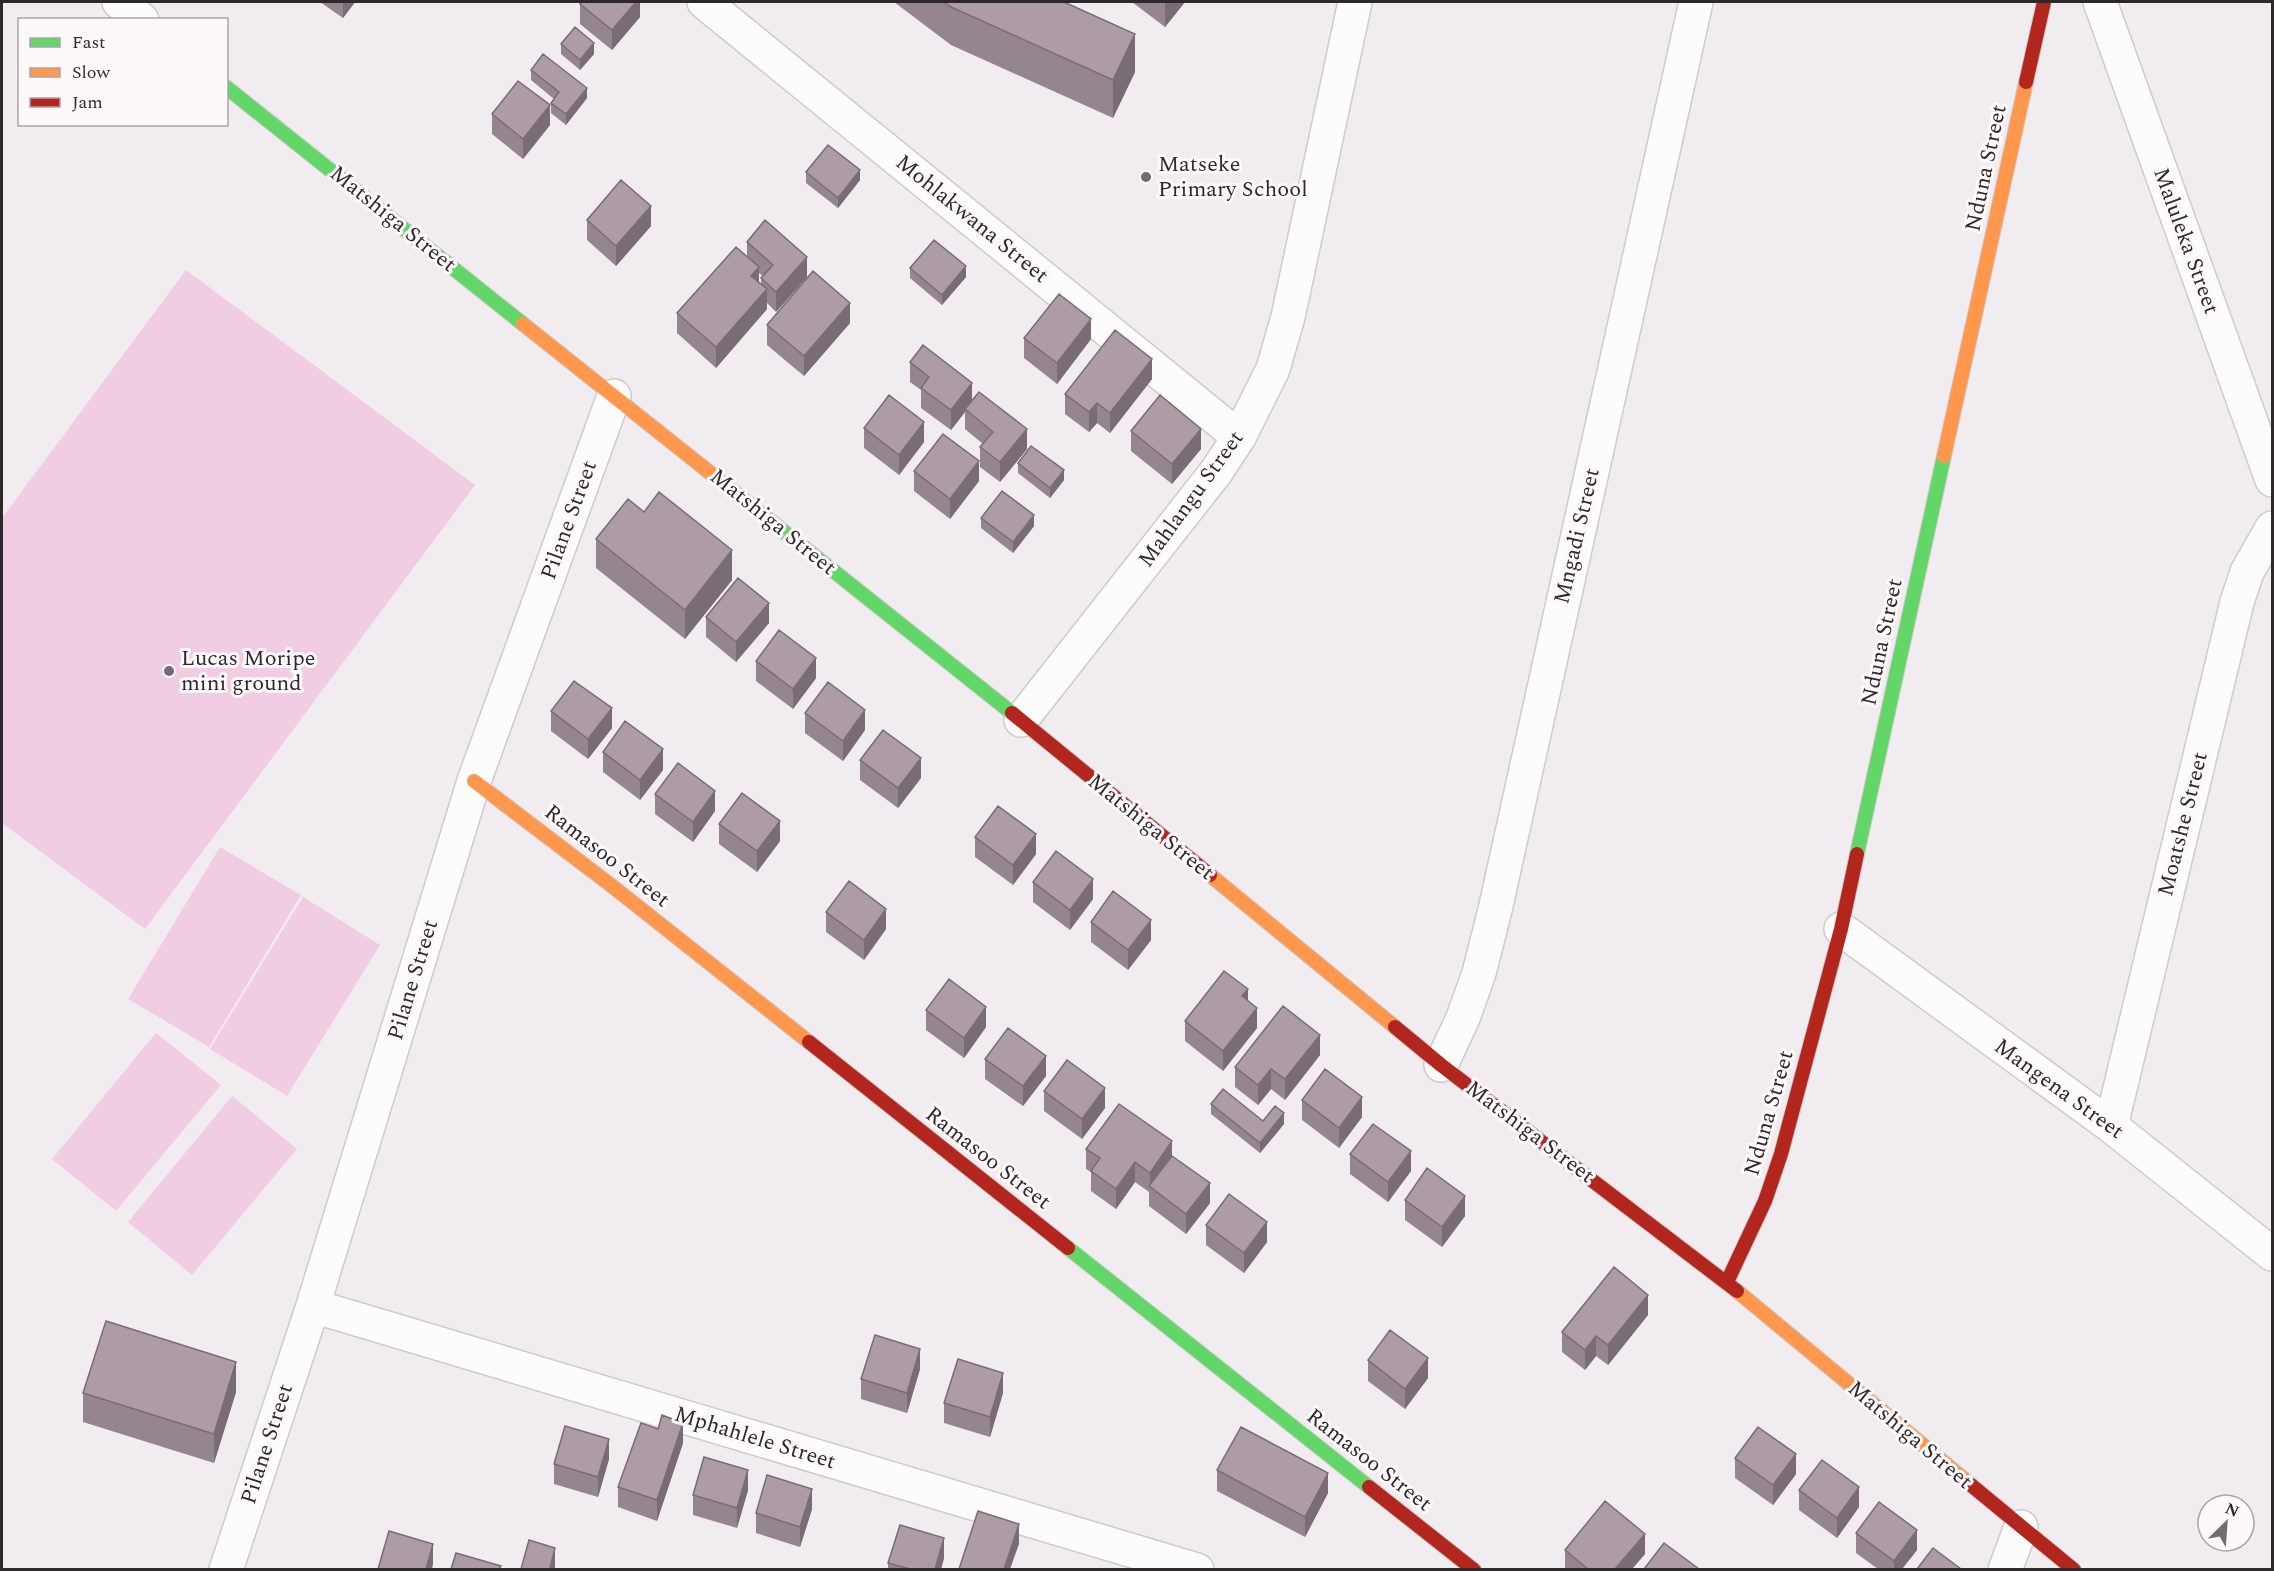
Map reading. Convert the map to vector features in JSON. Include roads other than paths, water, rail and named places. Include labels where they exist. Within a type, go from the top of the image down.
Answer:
[{"type":"street","name":"Mohlakwana Street","points":[[704,2],[1239,436]]},
{"type":"street","name":"Mahlangu Street","points":[[1021,720],[1189,508],[1239,436],[1273,369],[1288,317],[1355,2]]},
{"type":"street","name":"Mngadi Street","points":[[1441,1065],[1463,1018],[1479,973],[1493,920],[1696,2]]},
{"type":"street","name":"Nduna Street","points":[[1726,1282],[1765,1201],[1781,1154],[1841,929],[2044,2]]},
{"type":"street","name":"Maluleka Street","points":[[2100,2],[2272,480]]},
{"type":"street","name":"Matshiga Street","points":[[228,89],[1021,720],[1441,1065],[1726,1282],[2020,1527],[2074,1569]]},
{"type":"street","name":"Pilane Street","points":[[226,1569],[313,1306],[474,781],[614,396]]},
{"type":"street","name":"Moatshe Street","points":[[2111,1126],[2237,602],[2247,572],[2272,528]]},
{"type":"street","name":"Ramasoo Street","points":[[474,781],[621,894],[1474,1569]]},
{"type":"street","name":"Mangena Street","points":[[1841,929],[2111,1126],[2272,1254]]},
{"type":"street","name":"Mphahlele Street","points":[[313,1306],[1197,1569]]},
{"type":"street","points":[[2005,1569],[2020,1527]]},
{"type":"place","name":"Matseke Primary School","points":[[1146,177]]},
{"type":"place","name":"Lucas Moripe mini ground","points":[[169,671]]}]
